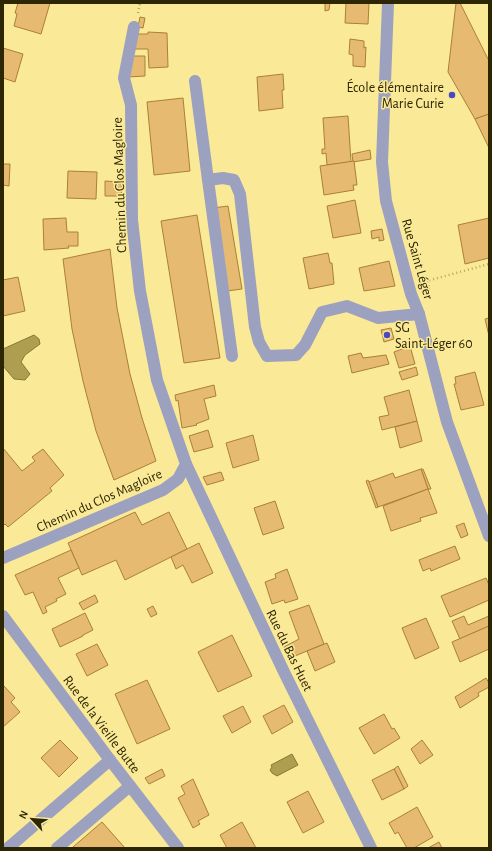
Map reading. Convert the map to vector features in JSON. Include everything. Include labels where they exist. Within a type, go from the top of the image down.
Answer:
[{"type":"street","name":"Rue Saint Léger","points":[[388,3],[382,162],[386,201],[419,314],[447,422],[489,536]]},
{"type":"street","name":"Chemin du Clos Magloire","points":[[3,558],[163,490],[178,479],[186,464],[157,380],[140,291],[132,220],[131,105],[124,78],[134,27]]},
{"type":"street","points":[[195,81],[232,356]]},
{"type":"street","points":[[208,180],[223,178],[234,180],[240,194],[255,327],[259,342],[267,356],[296,355],[305,345],[322,312],[347,306],[378,318],[419,314]]},
{"type":"street","name":"Rue du Bas Huet","points":[[186,464],[284,672],[371,848]]},
{"type":"street","name":"Rue de la Vieille Butte","points":[[3,616],[110,760],[178,848]]},
{"type":"street","points":[[8,848],[110,760]]},
{"type":"street","points":[[57,848],[130,786]]},
{"type":"path","points":[[412,294],[430,289],[427,281],[489,264]]},
{"type":"shaded area","points":[[34,335],[39,339],[40,344],[25,355],[21,362],[30,374],[25,380],[14,379],[3,366],[3,349]]},
{"type":"shaded area","points":[[292,754],[298,765],[277,776],[272,773],[270,770],[272,767],[271,765]]},
{"type":"building","points":[[18,3],[50,3],[41,34],[14,26],[17,14],[15,13]]},
{"type":"building","points":[[325,3],[330,3],[329,10],[325,11]]},
{"type":"building","points":[[346,3],[369,3],[368,24],[345,23]]},
{"type":"building","points":[[456,3],[460,3],[489,61],[489,114],[475,119],[448,72]]},
{"type":"building","points":[[140,17],[145,18],[143,28],[138,27]]},
{"type":"building","points":[[148,32],[167,33],[168,67],[149,68],[148,49],[133,49],[136,34],[148,34]]},
{"type":"building","points":[[350,39],[364,41],[364,48],[366,47],[365,67],[353,66],[353,55],[349,54]]},
{"type":"building","points":[[3,48],[23,54],[15,82],[3,78]]},
{"type":"building","points":[[132,56],[145,56],[145,76],[128,77]]},
{"type":"building","points":[[283,74],[283,108],[259,111],[257,77]]},
{"type":"building","points":[[183,98],[190,171],[154,175],[147,102]]},
{"type":"building","points":[[489,114],[489,148],[475,119]]},
{"type":"building","points":[[348,116],[351,162],[327,165],[326,153],[322,154],[322,149],[325,149],[323,118]]},
{"type":"building","points":[[370,150],[371,159],[353,162],[352,154]]},
{"type":"building","points":[[354,161],[357,185],[353,185],[354,190],[324,195],[320,166]]},
{"type":"building","points":[[3,164],[10,164],[9,186],[3,185]]},
{"type":"building","points":[[68,171],[97,172],[96,199],[67,198]]},
{"type":"building","points":[[105,181],[121,182],[122,196],[105,196]]},
{"type":"building","points":[[355,200],[361,233],[333,238],[327,206]]},
{"type":"building","points":[[228,206],[242,289],[227,291],[213,208]]},
{"type":"building","points":[[197,215],[220,358],[184,363],[161,221]]},
{"type":"building","points":[[66,218],[67,232],[78,232],[78,246],[44,250],[43,219]]},
{"type":"building","points":[[489,218],[489,258],[465,264],[458,225]]},
{"type":"building","points":[[382,229],[384,240],[379,241],[379,237],[372,239],[371,231]]},
{"type":"building","points":[[110,249],[117,308],[130,374],[156,461],[114,480],[96,431],[83,381],[72,329],[63,259]]},
{"type":"building","points":[[328,253],[330,263],[332,263],[334,284],[309,289],[303,258]]},
{"type":"building","points":[[389,261],[395,286],[364,291],[359,268]]},
{"type":"building","points":[[18,277],[25,311],[3,316],[3,280]]},
{"type":"building","points":[[489,318],[489,336],[485,319]]},
{"type":"building","name":"SG Saint-Léger 60","points":[[391,328],[394,339],[384,342],[381,330]]},
{"type":"building","points":[[410,346],[415,364],[399,368],[394,352]]},
{"type":"building","points":[[361,353],[363,358],[386,355],[389,364],[352,373],[348,356]]},
{"type":"building","points":[[416,367],[418,375],[402,380],[399,372]]},
{"type":"building","points":[[475,372],[484,405],[461,410],[454,384],[456,384],[455,377]]},
{"type":"building","points":[[214,385],[216,396],[204,399],[209,419],[196,424],[197,425],[182,428],[178,400],[176,401],[175,395]]},
{"type":"building","points":[[409,390],[417,421],[382,430],[379,417],[389,415],[384,397]]},
{"type":"building","points":[[417,421],[422,441],[400,448],[395,427]]},
{"type":"building","points":[[208,430],[213,447],[194,452],[189,436]]},
{"type":"building","points":[[253,435],[259,460],[233,468],[226,443]]},
{"type":"building","points":[[3,448],[22,471],[35,461],[32,457],[43,449],[64,475],[50,488],[52,491],[8,527],[5,524],[3,526]]},
{"type":"building","points":[[421,469],[423,469],[431,489],[428,489]]},
{"type":"building","points":[[421,469],[428,489],[378,507],[369,482],[393,473],[395,478]]},
{"type":"building","points":[[221,472],[224,480],[207,485],[203,477]]},
{"type":"building","points":[[368,480],[378,507],[376,508],[366,481]]},
{"type":"building","points":[[428,489],[437,513],[420,518],[421,521],[391,531],[383,506]]},
{"type":"building","points":[[275,501],[284,528],[263,535],[254,508]]},
{"type":"building","points":[[135,512],[142,525],[169,512],[187,549],[125,580],[116,560],[82,575],[68,543]]},
{"type":"building","points":[[464,523],[468,535],[461,538],[456,526]]},
{"type":"building","points":[[199,543],[213,573],[192,583],[183,565],[176,569],[171,557]]},
{"type":"building","points":[[455,546],[460,559],[431,571],[430,568],[423,571],[419,560]]},
{"type":"building","points":[[71,550],[79,568],[58,578],[66,594],[56,599],[57,601],[45,607],[47,612],[43,614],[33,592],[25,595],[15,575]]},
{"type":"building","points":[[287,569],[298,599],[285,603],[284,600],[272,604],[265,582],[276,578],[275,574]]},
{"type":"building","points":[[486,578],[489,585],[489,600],[450,617],[441,596]]},
{"type":"building","points":[[95,595],[98,602],[83,610],[79,603]]},
{"type":"building","points":[[309,605],[324,644],[290,658],[284,647],[299,639],[289,612]]},
{"type":"building","points":[[153,606],[157,614],[151,617],[147,609]]},
{"type":"building","points":[[85,613],[93,630],[60,647],[52,629]]},
{"type":"building","points":[[464,616],[468,625],[489,616],[489,626],[460,639],[452,621]]},
{"type":"building","points":[[426,618],[439,648],[415,659],[402,628]]},
{"type":"building","points":[[489,626],[489,649],[460,662],[452,642]]},
{"type":"building","points":[[232,635],[252,676],[218,692],[198,652]]},
{"type":"building","points":[[327,643],[335,662],[315,671],[307,651]]},
{"type":"building","points":[[97,644],[108,665],[87,676],[76,654]]},
{"type":"building","points":[[486,678],[489,683],[489,687],[478,693],[479,696],[460,708],[455,697]]},
{"type":"building","points":[[147,680],[170,729],[137,744],[115,694]]},
{"type":"building","points":[[3,685],[15,698],[11,702],[20,712],[3,727]]},
{"type":"building","points":[[284,705],[293,722],[272,734],[263,716]]},
{"type":"building","points":[[243,706],[251,722],[232,733],[223,716]]},
{"type":"building","points":[[384,714],[392,729],[394,728],[400,738],[374,754],[359,728]]},
{"type":"building","points":[[60,740],[78,758],[59,777],[41,758]]},
{"type":"building","points":[[422,740],[433,755],[420,764],[411,749]]},
{"type":"building","points":[[398,766],[408,786],[404,789],[394,769]]},
{"type":"building","points":[[162,769],[165,776],[149,784],[145,778]]},
{"type":"building","points":[[394,769],[404,789],[382,800],[372,780]]},
{"type":"building","points":[[193,779],[209,815],[198,821],[200,824],[193,828],[178,798],[185,794],[181,786]]},
{"type":"building","points":[[308,791],[324,822],[303,833],[287,802]]},
{"type":"building","points":[[417,807],[433,837],[414,848],[407,848],[398,832],[395,834],[389,823]]},
{"type":"building","points":[[102,822],[125,848],[73,848],[73,847]]},
{"type":"building","points":[[242,822],[256,848],[227,848],[220,835]]},
{"type":"building","points":[[439,842],[442,848],[428,848]]},
{"type":"place","name":"École élémentaire Marie Curie","points":[[452,95]]},
{"type":"place","name":"SG Saint-Léger 60","points":[[387,335]]}]
